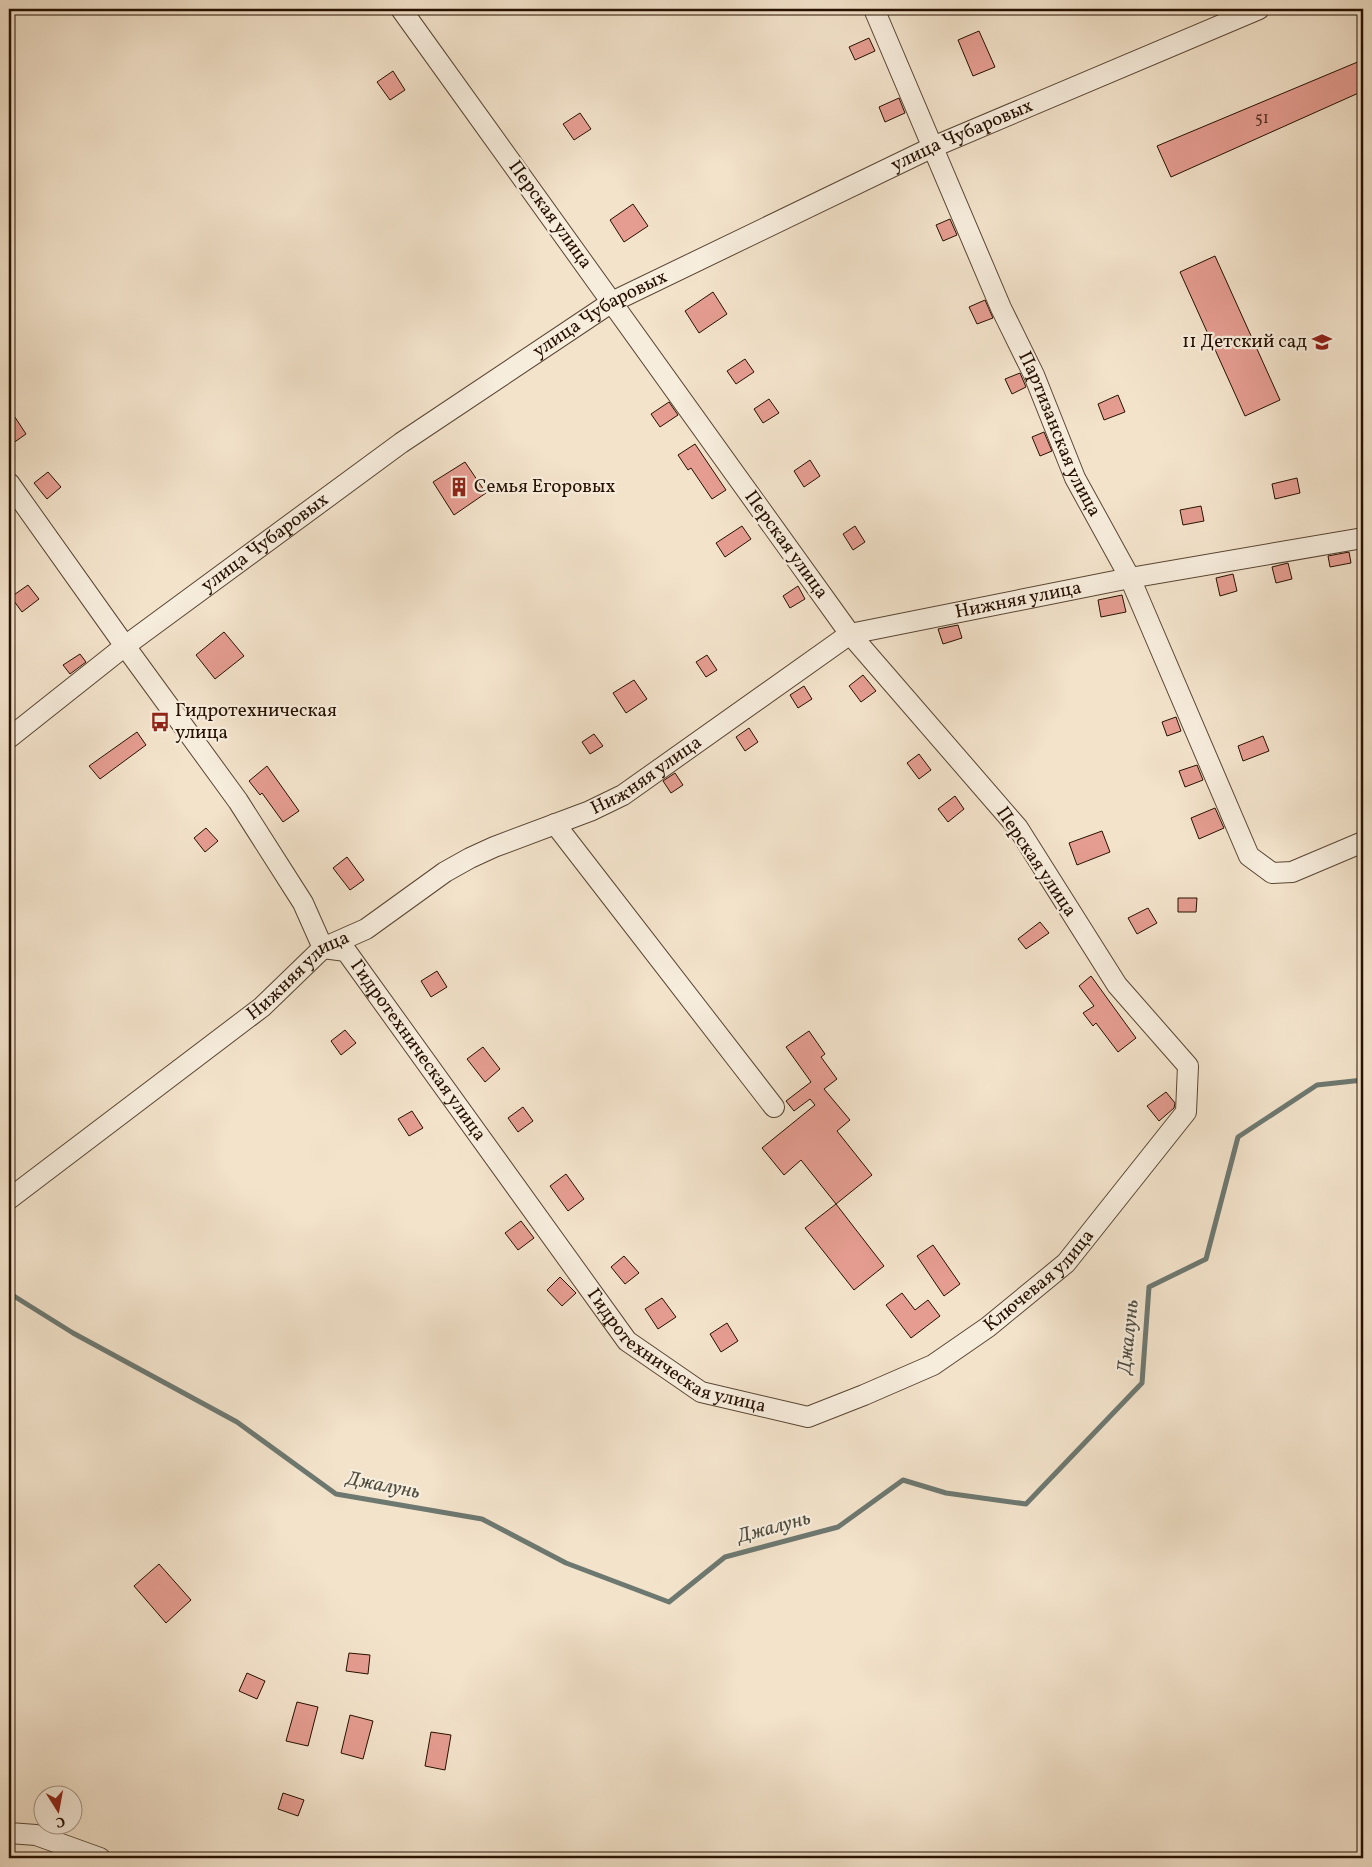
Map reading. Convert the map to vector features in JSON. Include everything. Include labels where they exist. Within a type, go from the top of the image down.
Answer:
[{"type":"street","name":"Перская улица","points":[[401,9],[850,634],[1018,828],[1117,985],[1188,1066]]},
{"type":"street","name":"Партизанская улица","points":[[874,9],[1001,308],[1034,375],[1075,478],[1130,578],[1249,856],[1272,873],[1292,872],[1363,842]]},
{"type":"street","name":"улица Чубаровых","points":[[9,738],[125,646],[401,444],[612,302],[934,147],[1259,9]]},
{"type":"street","points":[[9,483],[238,801],[303,904],[323,948]]},
{"type":"street","name":"Нижняя улица","points":[[9,1199],[262,1007],[323,948],[366,929],[445,872],[470,858],[590,811],[623,795],[850,634],[1130,578],[1362,542]]},
{"type":"street","points":[[555,824],[774,1108]]},
{"type":"street","name":"Гидротехническая улица","points":[[323,948],[346,951],[627,1341],[701,1392],[808,1416]]},
{"type":"street","name":"Ключевая улица","points":[[808,1416],[864,1395],[933,1365],[988,1327],[1066,1263],[1186,1112],[1188,1066]]},
{"type":"street","points":[[9,1833],[36,1835],[100,1858]]},
{"type":"building","points":[[979,31],[995,67],[973,76],[958,40]]},
{"type":"building","points":[[869,38],[875,51],[855,60],[849,47]]},
{"type":"building","points":[[1360,61],[1363,71],[1363,91],[1171,177],[1157,146]]},
{"type":"building","points":[[393,71],[405,90],[390,100],[377,82]]},
{"type":"building","points":[[899,98],[905,113],[885,122],[879,107]]},
{"type":"building","points":[[580,113],[591,129],[574,140],[563,124]]},
{"type":"building","points":[[633,204],[648,226],[624,242],[610,220]]},
{"type":"building","points":[[950,219],[957,235],[943,241],[936,225]]},
{"type":"building","points":[[1215,256],[1280,400],[1245,416],[1180,272]]},
{"type":"building","points":[[713,292],[727,314],[699,333],[685,311]]},
{"type":"building","points":[[985,300],[993,318],[977,324],[969,307]]},
{"type":"building","points":[[745,359],[754,372],[736,384],[727,371]]},
{"type":"building","points":[[1020,373],[1026,387],[1012,394],[1005,379]]},
{"type":"building","points":[[1118,395],[1125,412],[1104,420],[1098,404]]},
{"type":"building","points":[[769,399],[779,413],[763,423],[754,409]]},
{"type":"building","points":[[669,402],[678,415],[660,427],[651,414]]},
{"type":"building","points":[[9,408],[26,434],[9,446]]},
{"type":"building","points":[[1044,432],[1052,451],[1040,456],[1032,437]]},
{"type":"building","points":[[695,444],[726,490],[712,499],[691,468],[688,470],[678,455]]},
{"type":"building","points":[[810,460],[820,476],[804,487],[794,471]]},
{"type":"building","name":"Семья Егоровых","points":[[465,462],[486,493],[454,515],[433,482]]},
{"type":"building","points":[[48,472],[61,487],[47,499],[34,483]]},
{"type":"building","points":[[1297,478],[1300,493],[1275,499],[1272,484]]},
{"type":"building","points":[[1201,506],[1204,521],[1183,525],[1180,510]]},
{"type":"building","points":[[742,526],[751,539],[725,557],[716,543]]},
{"type":"building","points":[[855,526],[865,542],[853,550],[843,534]]},
{"type":"building","points":[[1349,552],[1351,563],[1330,567],[1328,556]]},
{"type":"building","points":[[1288,563],[1292,579],[1276,583],[1272,567]]},
{"type":"building","points":[[1233,574],[1237,591],[1220,596],[1216,578]]},
{"type":"building","points":[[28,585],[39,599],[22,612],[11,597]]},
{"type":"building","points":[[798,586],[805,599],[790,608],[783,596]]},
{"type":"building","points":[[1122,595],[1126,612],[1101,617],[1098,600]]},
{"type":"building","points":[[958,625],[962,638],[943,644],[938,629]]},
{"type":"building","points":[[224,632],[244,656],[215,679],[196,655]]},
{"type":"building","points":[[80,654],[86,662],[70,674],[63,665]]},
{"type":"building","points":[[707,655],[717,670],[706,677],[696,662]]},
{"type":"building","points":[[863,675],[876,691],[861,702],[849,686]]},
{"type":"building","points":[[634,680],[647,699],[626,713],[613,693]]},
{"type":"building","points":[[804,686],[812,699],[798,708],[790,695]]},
{"type":"building","points":[[1176,717],[1181,731],[1167,736],[1162,722]]},
{"type":"building","points":[[749,728],[758,742],[745,751],[736,737]]},
{"type":"building","points":[[137,732],[146,745],[100,779],[89,766]]},
{"type":"building","points":[[594,734],[603,746],[590,754],[582,742]]},
{"type":"building","points":[[1263,736],[1269,751],[1243,761],[1238,746]]},
{"type":"building","points":[[919,754],[931,770],[919,779],[907,763]]},
{"type":"building","points":[[1197,765],[1203,780],[1185,787],[1179,771]]},
{"type":"building","points":[[267,766],[299,811],[283,822],[262,793],[260,795],[249,781]]},
{"type":"building","points":[[675,773],[683,785],[671,793],[663,781]]},
{"type":"building","points":[[955,796],[964,809],[948,822],[938,809]]},
{"type":"building","points":[[1215,808],[1224,828],[1199,839],[1191,818]]},
{"type":"building","points":[[206,828],[218,841],[205,852],[194,838]]},
{"type":"building","points":[[1102,831],[1110,852],[1077,865],[1069,843]]},
{"type":"building","points":[[347,857],[364,880],[350,890],[333,868]]},
{"type":"building","points":[[1178,898],[1197,898],[1196,912],[1178,912]]},
{"type":"building","points":[[1148,908],[1157,923],[1137,934],[1128,918]]},
{"type":"building","points":[[1040,922],[1049,933],[1026,949],[1018,939]]},
{"type":"building","points":[[437,971],[447,987],[431,997],[421,981]]},
{"type":"building","points":[[1091,976],[1136,1038],[1118,1052],[1096,1023],[1093,1026],[1083,1013],[1094,1006],[1079,986]]},
{"type":"building","points":[[345,1030],[356,1043],[341,1055],[331,1041]]},
{"type":"building","points":[[809,1031],[825,1054],[821,1057],[837,1079],[824,1089],[850,1120],[837,1131],[872,1175],[836,1204],[801,1160],[784,1175],[762,1148],[815,1105],[810,1099],[794,1111],[786,1101],[811,1082],[786,1047]]},
{"type":"building","points":[[483,1047],[500,1069],[485,1082],[467,1059]]},
{"type":"building","points":[[1166,1092],[1175,1103],[1174,1108],[1159,1121],[1147,1106]]},
{"type":"building","points":[[523,1107],[533,1121],[518,1132],[508,1118]]},
{"type":"building","points":[[412,1111],[423,1128],[409,1136],[398,1119]]},
{"type":"building","points":[[566,1174],[584,1199],[568,1211],[550,1186]]},
{"type":"building","points":[[836,1204],[884,1266],[854,1290],[805,1228]]},
{"type":"building","points":[[521,1221],[534,1238],[518,1250],[505,1233]]},
{"type":"building","points":[[933,1245],[960,1284],[944,1296],[917,1256]]},
{"type":"building","points":[[624,1256],[639,1273],[625,1284],[611,1267]]},
{"type":"building","points":[[560,1277],[576,1293],[562,1306],[547,1290]]},
{"type":"building","points":[[902,1293],[915,1310],[928,1300],[940,1316],[911,1338],[886,1305]]},
{"type":"building","points":[[662,1298],[676,1317],[658,1329],[645,1309]]},
{"type":"building","points":[[727,1323],[738,1341],[721,1352],[710,1334]]},
{"type":"building","points":[[159,1564],[191,1600],[166,1623],[134,1586]]},
{"type":"building","points":[[349,1653],[370,1655],[368,1674],[346,1671]]},
{"type":"building","points":[[247,1673],[265,1681],[257,1699],[239,1691]]},
{"type":"building","points":[[297,1702],[318,1707],[308,1746],[286,1741]]},
{"type":"building","points":[[350,1715],[373,1721],[363,1759],[341,1753]]},
{"type":"building","points":[[431,1732],[451,1735],[445,1770],[425,1766]]},
{"type":"building","points":[[283,1793],[304,1800],[298,1816],[278,1809]]},
{"type":"waterway","name":"Джалунь","points":[[9,1293],[73,1333],[237,1422],[336,1494],[482,1519],[566,1563],[669,1602],[725,1557],[838,1527],[903,1480],[946,1493],[1026,1504],[1142,1383],[1149,1287],[1206,1259],[1238,1137],[1317,1085],[1363,1080]]},
{"type":"place","name":"11 Детский сад","points":[[1322,342]]},
{"type":"place","name":"Семья Егоровых","points":[[459,487]]},
{"type":"place","name":"Гидротехническая улица","points":[[160,722]]}]
